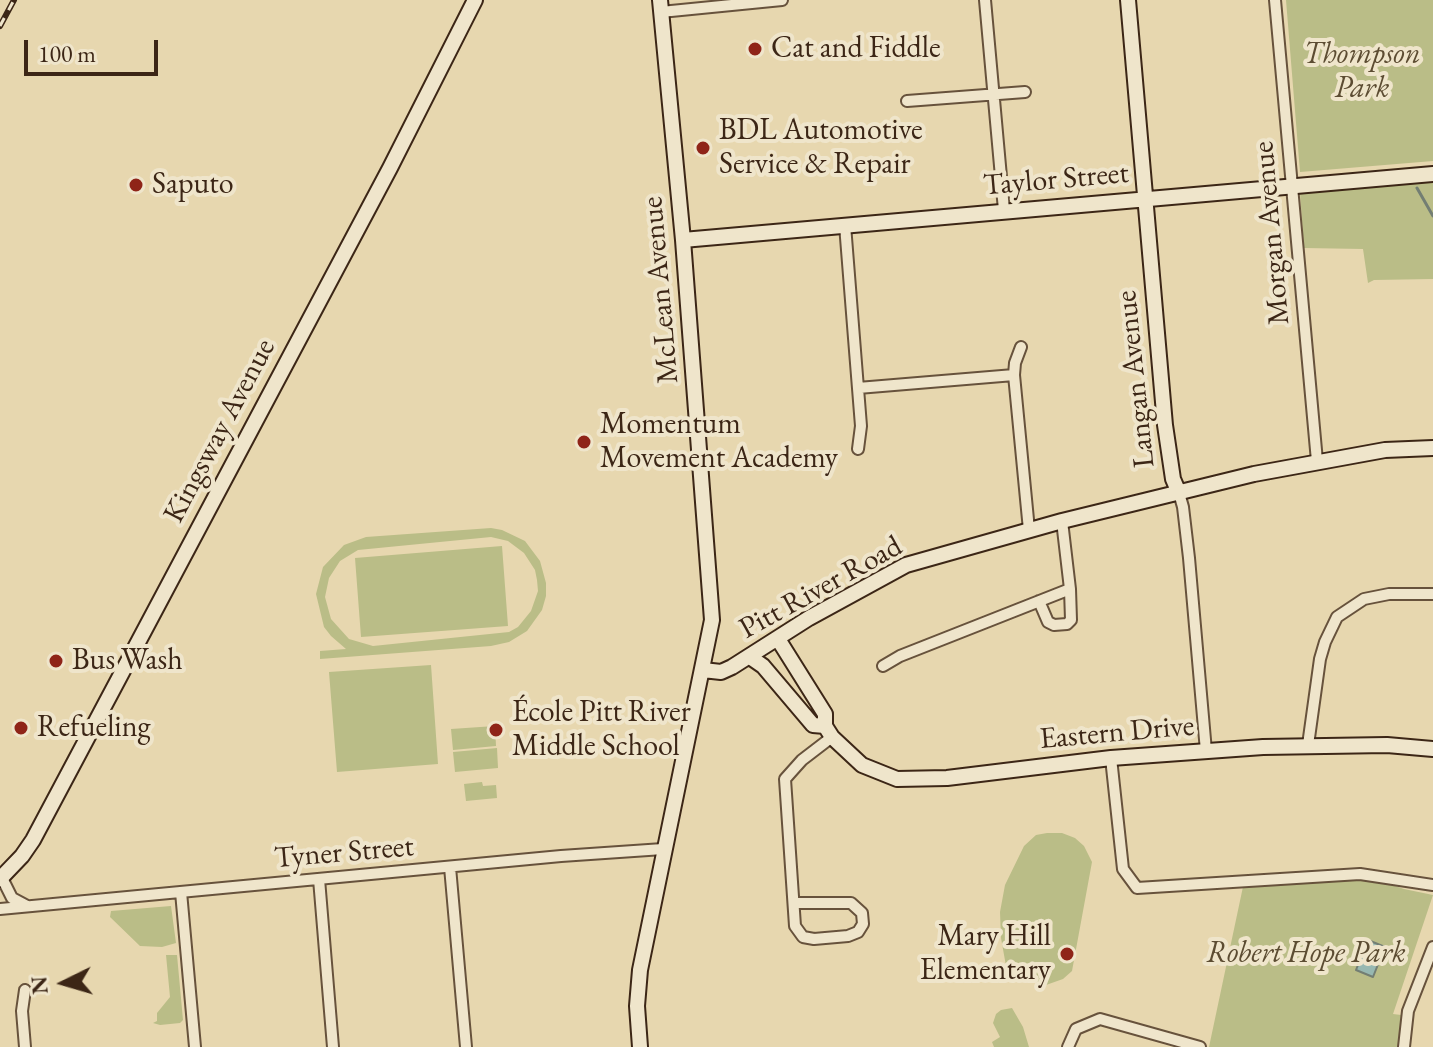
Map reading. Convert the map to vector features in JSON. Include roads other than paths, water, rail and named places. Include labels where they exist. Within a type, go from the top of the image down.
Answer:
[{"type":"main road","name":"Kingsway Avenue","points":[[1,878],[22,856],[38,830],[390,168],[475,0]]},
{"type":"main road","name":"Langan Avenue","points":[[1128,0],[1165,425],[1173,479],[1179,493]]},
{"type":"main road","name":"McLean Avenue","points":[[660,6],[683,240],[712,599],[711,627],[703,670]]},
{"type":"main road","name":"Taylor Street","points":[[683,240],[1433,174]]},
{"type":"main road","name":"Pitt River Road","points":[[703,670],[724,671],[809,618],[906,565],[1212,483],[1385,450],[1433,448]]},
{"type":"main road","name":"Eastern Drive","points":[[778,639],[825,714],[829,732]]},
{"type":"main road","name":"Eastern Drive","points":[[750,657],[763,666],[813,725],[829,732],[854,760],[886,777],[905,780],[947,778],[1111,758],[1308,745],[1387,745],[1433,749]]},
{"type":"main road","points":[[640,1047],[638,989],[663,849],[703,670]]},
{"type":"street","points":[[660,6],[782,0]]},
{"type":"street","points":[[985,0],[1004,210]]},
{"type":"street","name":"Morgan Avenue","points":[[1275,0],[1317,461]]},
{"type":"street","points":[[907,101],[1025,92]]},
{"type":"street","points":[[845,225],[861,426],[858,449]]},
{"type":"street","points":[[1021,347],[1014,375],[1029,530]]},
{"type":"street","points":[[858,388],[1014,375]]},
{"type":"street","name":"Langan Avenue","points":[[1179,493],[1189,558],[1206,751]]},
{"type":"street","points":[[1039,601],[1048,622],[1067,624],[1071,620],[1062,521]]},
{"type":"street","points":[[883,666],[900,656],[1070,589]]},
{"type":"street","points":[[1308,745],[1320,659],[1337,617],[1364,599],[1389,594],[1433,594]]},
{"type":"street","points":[[794,903],[851,903],[862,913],[863,924],[858,932],[848,936],[808,938],[800,934],[795,926],[785,779],[829,732]]},
{"type":"street","points":[[1111,758],[1123,869],[1137,888],[1360,874],[1433,885]]},
{"type":"street","name":"Tyner Street","points":[[0,909],[663,849]]},
{"type":"street","points":[[450,867],[466,1047]]},
{"type":"street","points":[[1,878],[14,900],[29,906]]},
{"type":"street","points":[[319,879],[333,1047]]},
{"type":"street","points":[[181,892],[195,1047]]},
{"type":"street","points":[[1404,1047],[1408,1011],[1433,947]]},
{"type":"street","points":[[25,990],[22,1011],[25,1047]]},
{"type":"street","points":[[1068,1047],[1076,1029],[1100,1019],[1200,1047]]},
{"type":"water","points":[[1368,940],[1385,947],[1373,977],[1356,970]]},
{"type":"waterway","points":[[1417,188],[1433,216]]},
{"type":"railway","points":[[0,26],[14,0]]},
{"type":"place","name":"Cat and Fiddle","points":[[755,49]]},
{"type":"place","name":"BDL Automotive Service & Repair","points":[[703,148]]},
{"type":"place","name":"Saputo","points":[[136,185]]},
{"type":"place","name":"Momentum Movement Academy","points":[[584,442]]},
{"type":"place","name":"Bus Wash","points":[[56,661]]},
{"type":"place","name":"Refueling","points":[[21,728]]},
{"type":"place","name":"École Pitt River Middle School","points":[[496,730]]},
{"type":"place","name":"Mary Hill Elementary","points":[[1067,954]]},
{"type":"park label","name":"Thompson Park","points":[[1362,72]]},
{"type":"park label","name":"Robert Hope Park","points":[[1306,954]]}]
